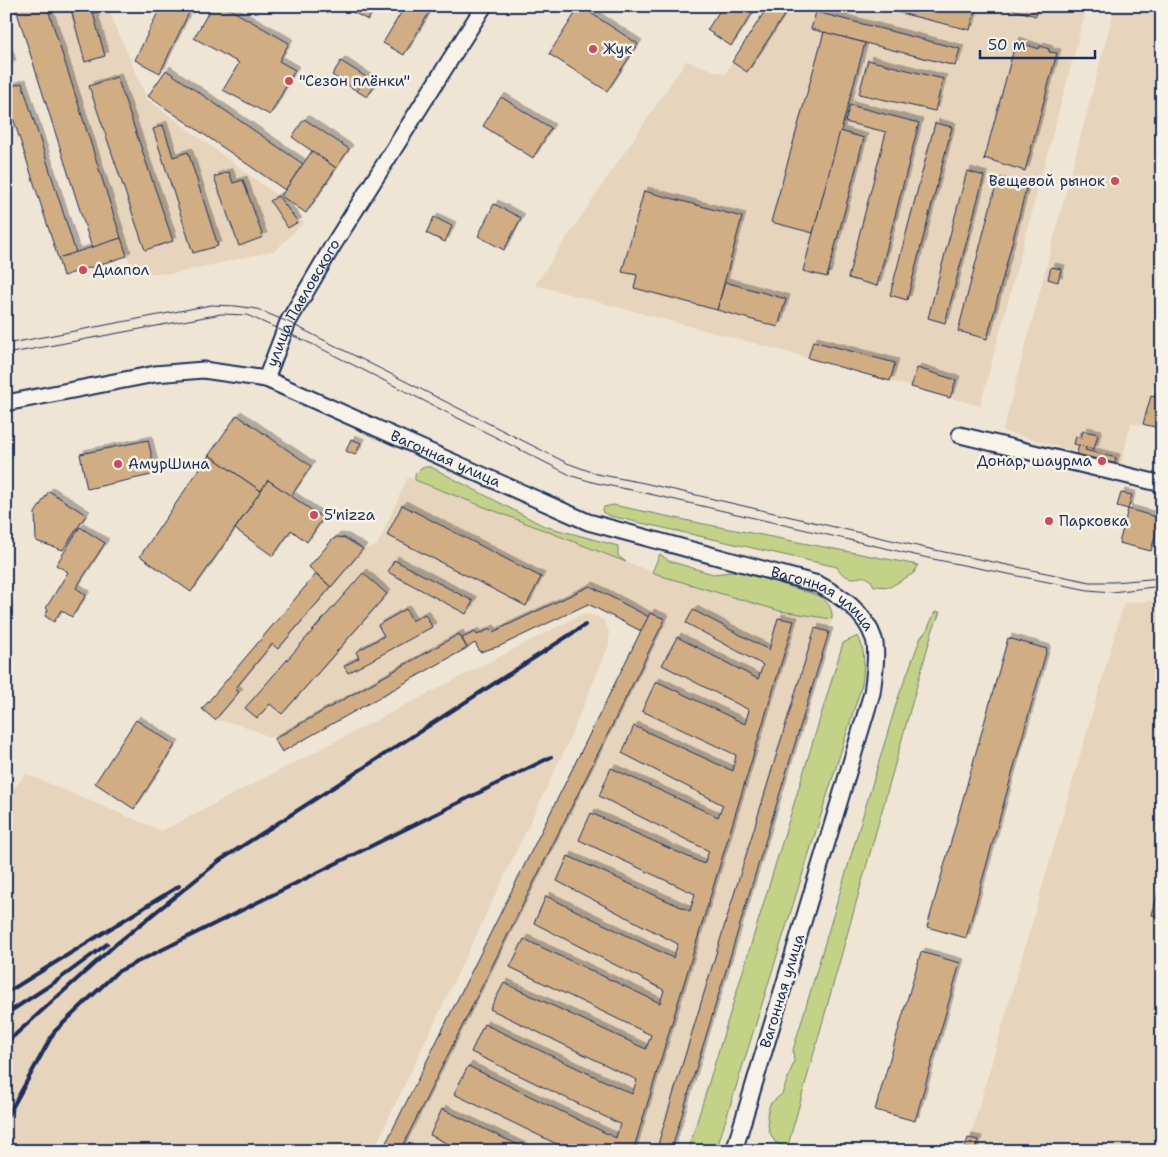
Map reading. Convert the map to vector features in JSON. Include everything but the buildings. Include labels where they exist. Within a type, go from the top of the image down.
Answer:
[{"type":"street","name":"улица Павловского","points":[[6,403],[155,374],[203,370],[266,379],[288,322],[332,248],[484,6]]},
{"type":"street","name":"Вагонная улица","points":[[266,379],[588,522],[818,584],[840,596],[861,615],[874,639],[875,666],[872,692],[734,1151]]},
{"type":"street","points":[[960,434],[1162,484]]},
{"type":"shaded area","points":[[34,6],[107,6],[147,99],[278,196],[298,221],[305,221],[276,250],[172,274],[135,272],[121,238],[106,243]]},
{"type":"shaded area","points":[[768,6],[1087,6],[980,406],[535,285],[686,61],[725,74]]},
{"type":"shaded area","name":"Вещевой рынок","points":[[1115,6],[1162,6],[1162,356],[1143,426],[1131,423],[1121,464],[1003,431]]},
{"type":"shaded area","points":[[408,477],[665,577],[780,611],[832,619],[671,1151],[382,1151],[641,631],[587,604],[500,646],[480,652],[475,643],[282,752],[274,739],[242,725],[215,720],[239,693],[235,689],[272,644],[278,649],[363,549],[377,546]]},
{"type":"shaded area","points":[[1162,600],[1162,1151],[964,1151],[968,1138],[970,1138],[1124,603]]},
{"type":"shaded area","points":[[582,614],[597,616],[604,621],[609,632],[609,645],[566,747],[373,1151],[6,1151],[6,797],[26,774],[162,831]]},
{"type":"green space","points":[[422,467],[431,467],[544,526],[618,546],[618,556],[626,562],[415,480],[415,474]]},
{"type":"green space","points":[[613,505],[918,565],[914,573],[890,587],[874,586],[868,578],[850,578],[843,575],[837,567],[610,516],[602,512],[604,507]]},
{"type":"green space","points":[[660,554],[669,561],[713,574],[740,571],[820,596],[829,606],[832,612],[832,619],[780,611],[665,577],[652,572]]},
{"type":"green space","points":[[935,612],[940,612],[932,632],[787,1149],[775,1142],[769,1131],[767,1115],[770,1104],[782,1094],[794,1062],[793,1050],[898,698],[921,637],[927,630]]},
{"type":"green space","points":[[858,636],[861,642],[864,665],[862,684],[716,1151],[688,1151],[843,643]]},
{"type":"tram line","points":[[6,344],[211,305],[257,309],[288,322],[567,463],[597,474],[644,483],[930,549],[1090,582],[1162,578]]},
{"type":"tram line","points":[[6,354],[221,314],[247,315],[314,345],[572,476],[928,558],[1088,590],[1112,592],[1162,586]]},
{"type":"railway","points":[[6,1043],[115,945],[219,861],[585,625]]},
{"type":"railway","points":[[6,1119],[54,1032],[117,972],[551,757]]},
{"type":"railway","points":[[6,993],[179,886]]},
{"type":"railway","points":[[6,1014],[58,980],[107,944]]},
{"type":"place","name":"Жук","points":[[593,49]]},
{"type":"place","name":"\"Сезон плёнки\"","points":[[289,81]]},
{"type":"place","name":"Вещевой рынок","points":[[1115,181]]},
{"type":"place","name":"Диапол","points":[[83,270]]},
{"type":"place","name":"Донар, шаурма","points":[[1102,461]]},
{"type":"place","name":"АмурШина","points":[[118,464]]},
{"type":"place","name":"5'nizza","points":[[314,515]]},
{"type":"place","name":"Парковка","points":[[1049,521]]}]
